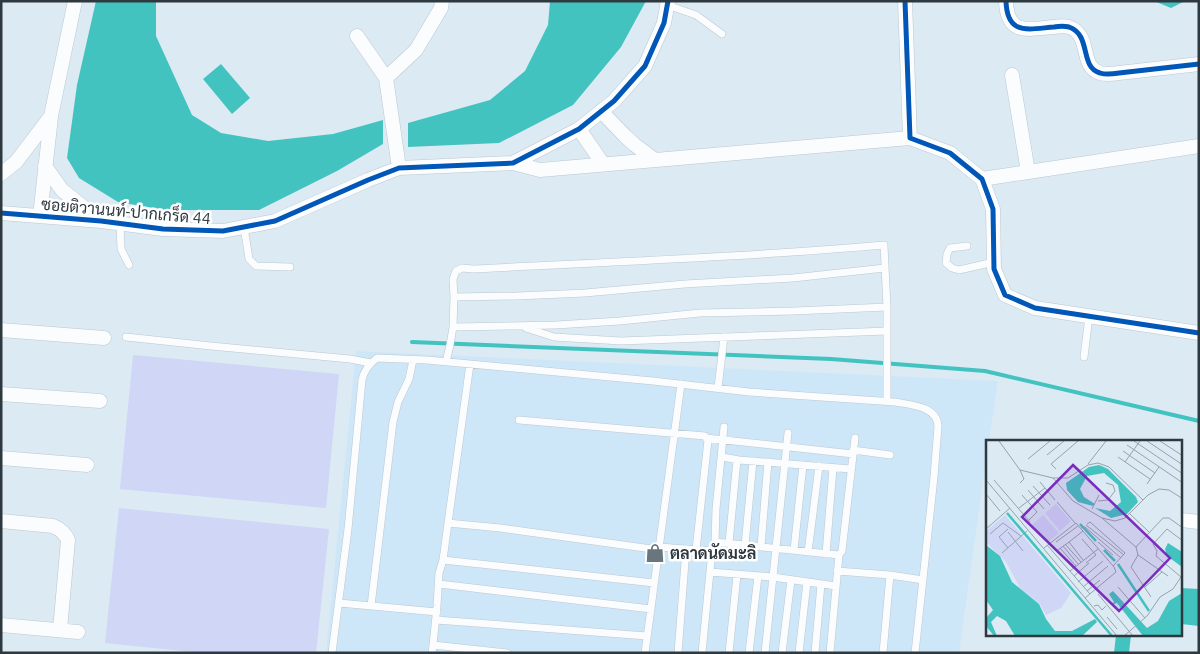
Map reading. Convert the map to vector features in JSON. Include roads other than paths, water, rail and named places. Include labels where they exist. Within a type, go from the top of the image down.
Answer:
[{"type":"street","points":[[40,216],[51,116],[75,1]]},
{"type":"street","points":[[386,78],[416,50],[441,8],[442,1]]},
{"type":"street","points":[[905,1],[910,138]]},
{"type":"street","points":[[1006,1],[1006,11],[1009,18],[1018,28],[1026,30],[1059,26],[1068,27],[1076,31],[1081,36],[1089,66],[1099,73],[1119,73],[1199,64]]},
{"type":"street","name":"ซอยติวานนท์-ปากเกร็ด 44","points":[[1,213],[101,221],[163,229],[223,231],[275,221],[399,168],[513,163],[579,129],[614,101],[645,66],[664,23],[668,3]]},
{"type":"street","points":[[356,36],[386,78],[399,168]]},
{"type":"street","points":[[1012,75],[1028,172]]},
{"type":"street","points":[[602,111],[625,136],[655,160]]},
{"type":"street","points":[[1,174],[16,162],[51,116]]},
{"type":"street","points":[[579,129],[603,164]]},
{"type":"street","points":[[513,163],[540,170],[910,138],[950,152],[982,179],[993,209],[994,269],[1005,296],[1035,308],[1199,333]]},
{"type":"street","points":[[982,179],[1199,146]]},
{"type":"street","points":[[46,166],[62,190],[101,221]]},
{"type":"street","points":[[1,330],[104,338]]},
{"type":"street","points":[[1,394],[100,401]]},
{"type":"street","points":[[1,458],[87,465]]},
{"type":"street","points":[[1182,520],[1199,522]]},
{"type":"street","points":[[1,522],[53,526],[60,529],[66,536],[68,540],[60,630]]},
{"type":"street","points":[[1,625],[78,632]]},
{"type":"lane","points":[[668,3],[696,15],[722,34]]},
{"type":"lane","points":[[120,223],[121,249],[129,265]]},
{"type":"lane","points":[[244,227],[249,259],[256,266],[290,267]]},
{"type":"lane","points":[[446,362],[452,330],[453,279],[456,271],[462,268],[473,269],[819,251],[884,245],[887,308],[887,401]]},
{"type":"lane","points":[[967,246],[950,248],[946,263],[952,268],[959,270],[994,262]]},
{"type":"lane","points":[[454,297],[585,293],[685,284],[792,278],[885,268]]},
{"type":"lane","points":[[452,330],[458,326],[520,326],[620,321],[700,313],[887,308]]},
{"type":"lane","points":[[1084,357],[1089,316]]},
{"type":"lane","points":[[520,326],[554,337],[621,341],[887,331]]},
{"type":"lane","points":[[126,337],[371,362]]},
{"type":"lane","points":[[718,388],[724,337]]},
{"type":"lane","points":[[332,653],[348,529],[362,380],[371,362],[377,358],[470,364],[749,392],[887,401],[917,406],[933,413],[938,419],[938,426],[915,653]]},
{"type":"lane","points":[[371,606],[393,422],[398,402],[409,379],[412,360]]},
{"type":"lane","points":[[470,364],[443,560],[439,573],[432,649],[507,653]]},
{"type":"lane","points":[[645,653],[681,384]]},
{"type":"lane","points":[[519,420],[705,436],[706,438],[890,455]]},
{"type":"lane","points":[[702,653],[712,551],[715,542],[716,509],[724,428]]},
{"type":"lane","points":[[765,653],[788,433]]},
{"type":"lane","points":[[696,550],[708,440],[706,438]]},
{"type":"lane","points":[[830,653],[838,555],[842,551],[855,438]]},
{"type":"lane","points":[[722,458],[851,469]]},
{"type":"lane","points":[[729,543],[737,460]]},
{"type":"lane","points":[[744,545],[753,461]]},
{"type":"lane","points":[[761,546],[768,462]]},
{"type":"lane","points":[[794,550],[803,465]]},
{"type":"lane","points":[[808,552],[819,466]]},
{"type":"lane","points":[[826,554],[833,468]]},
{"type":"lane","points":[[448,523],[659,548],[712,551]]},
{"type":"lane","points":[[715,542],[838,555]]},
{"type":"lane","points":[[678,653],[686,549]]},
{"type":"lane","points":[[443,560],[654,583]]},
{"type":"lane","points":[[837,570],[922,580]]},
{"type":"lane","points":[[710,572],[773,577],[836,586]]},
{"type":"lane","points":[[729,653],[738,575]]},
{"type":"lane","points":[[883,653],[890,575]]},
{"type":"lane","points":[[749,653],[758,576]]},
{"type":"lane","points":[[782,653],[791,580]]},
{"type":"lane","points":[[799,653],[807,582]]},
{"type":"lane","points":[[439,584],[651,609]]},
{"type":"lane","points":[[815,653],[821,584]]},
{"type":"lane","points":[[339,603],[436,616],[647,636]]},
{"type":"waterway","points":[[412,342],[831,359],[985,371],[1199,421]]},
{"type":"place","name":"ตลาดนัดมะลิ","points":[[655,553]]}]
